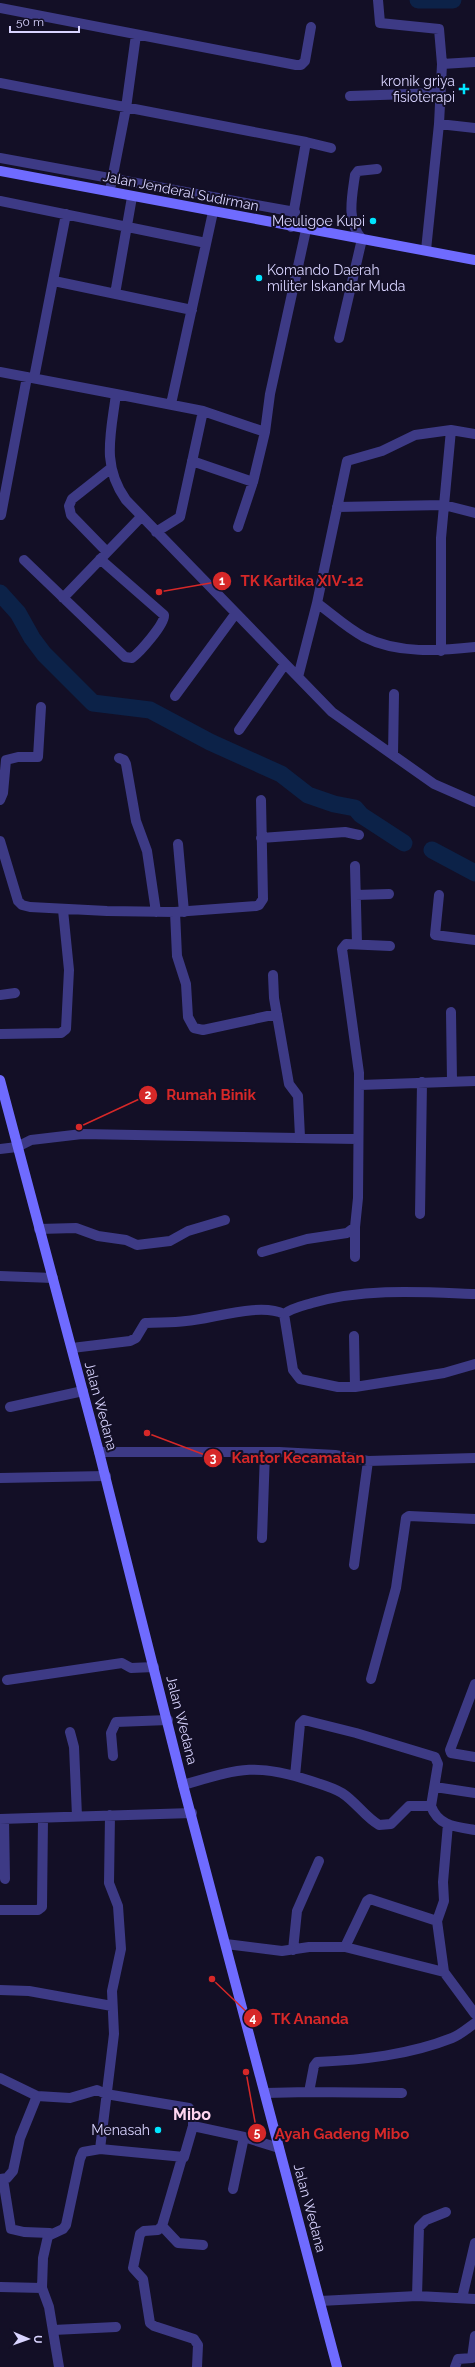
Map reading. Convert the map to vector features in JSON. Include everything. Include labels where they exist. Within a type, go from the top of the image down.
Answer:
[{"type":"street","points":[[378,0],[378,19],[381,23],[439,29],[442,64],[439,124],[426,250]]},
{"type":"street","points":[[0,8],[299,65],[305,61],[311,27]]},
{"type":"street","points":[[109,192],[126,108],[136,35]]},
{"type":"street","points":[[442,64],[475,62]]},
{"type":"street","points":[[0,83],[332,148]]},
{"type":"street","points":[[350,96],[440,93]]},
{"type":"street","points":[[439,124],[475,128]]},
{"type":"street","points":[[291,226],[306,142]]},
{"type":"street","points":[[0,158],[294,212]]},
{"type":"street","points":[[339,338],[362,240],[353,226],[351,215],[355,175],[358,171],[377,169]]},
{"type":"street","name":"Jalan Jenderal Sudirman","points":[[0,171],[306,230],[426,250],[475,260]]},
{"type":"street","points":[[115,294],[132,197]]},
{"type":"street","points":[[0,201],[127,225],[206,243]]},
{"type":"street","points":[[171,404],[213,212]]},
{"type":"street","points":[[1,515],[30,378],[54,281],[66,214]]},
{"type":"street","points":[[238,527],[253,482],[265,432],[270,394],[306,230]]},
{"type":"street","points":[[54,281],[192,310]]},
{"type":"street","points":[[0,372],[202,410],[265,432]]},
{"type":"street","points":[[116,394],[109,447],[110,469],[117,488],[141,517],[332,712],[434,784],[475,802]]},
{"type":"street","points":[[156,532],[180,517],[202,410]]},
{"type":"street","points":[[441,651],[440,563],[451,430]]},
{"type":"street","points":[[298,677],[317,603],[344,467],[348,460],[382,451],[415,435],[451,430],[475,434]]},
{"type":"street","points":[[192,461],[253,482]]},
{"type":"street","points":[[24,560],[124,657],[130,658],[135,655],[162,622],[164,615],[103,556],[70,515],[69,506],[72,499],[110,469]]},
{"type":"street","points":[[337,507],[444,505],[475,513]]},
{"type":"street","points":[[63,598],[141,517]]},
{"type":"street","points":[[317,603],[356,633],[369,639],[404,648],[441,651],[475,647]]},
{"type":"street","points":[[175,696],[236,613]]},
{"type":"street","points":[[239,730],[285,664]]},
{"type":"street","points":[[393,755],[394,694]]},
{"type":"street","points":[[0,800],[3,793],[6,760],[18,757],[38,757],[41,707]]},
{"type":"street","points":[[120,758],[124,760],[126,764],[136,821],[147,851],[156,912]]},
{"type":"street","points":[[0,841],[20,904],[30,907],[63,910],[179,912],[260,904],[263,898],[261,800]]},
{"type":"street","points":[[261,838],[345,832],[359,835]]},
{"type":"street","points":[[178,844],[179,912],[177,956],[186,984],[188,1017],[194,1028],[203,1030],[276,1014]]},
{"type":"street","points":[[355,866],[357,944]]},
{"type":"street","points":[[356,895],[389,894]]},
{"type":"street","points":[[439,895],[435,935],[475,940]]},
{"type":"street","points":[[0,1034],[61,1033],[66,1029],[69,970],[63,910]]},
{"type":"street","points":[[355,1257],[355,1227],[358,1198],[357,1139],[360,1085],[356,1048],[341,953],[344,945],[357,944],[390,946]]},
{"type":"street","points":[[273,975],[276,1014],[289,1084],[298,1096],[300,1137]]},
{"type":"street","points":[[0,995],[15,993]]},
{"type":"street","points":[[452,1012],[452,1081]]},
{"type":"street","name":"Jalan Wedana","points":[[0,1080],[106,1476],[183,1785],[192,1813],[337,2367]]},
{"type":"street","points":[[360,1085],[475,1081]]},
{"type":"street","points":[[420,1214],[422,1082]]},
{"type":"street","points":[[0,1149],[17,1147],[31,1140],[82,1134],[357,1139]]},
{"type":"street","points":[[39,1229],[76,1228],[98,1236],[126,1240],[137,1245],[170,1241],[188,1231],[225,1220]]},
{"type":"street","points":[[262,1252],[307,1239],[347,1233],[355,1227]]},
{"type":"street","points":[[0,1276],[53,1278]]},
{"type":"street","points":[[72,1348],[130,1342],[136,1338],[145,1323],[185,1321],[253,1311],[271,1310],[284,1314],[294,1308],[353,1294],[426,1292],[475,1294]]},
{"type":"street","points":[[284,1314],[295,1375],[300,1379],[334,1386],[355,1388],[444,1373],[475,1364]]},
{"type":"street","points":[[354,1336],[355,1388]]},
{"type":"street","points":[[10,1407],[83,1391]]},
{"type":"street","points":[[99,1452],[265,1452],[335,1455],[368,1461],[475,1458]]},
{"type":"street","points":[[262,1538],[265,1452]]},
{"type":"street","points":[[354,1564],[368,1461]]},
{"type":"street","points":[[0,1478],[106,1476]]},
{"type":"street","points":[[371,1679],[395,1594],[406,1518],[409,1516],[475,1518]]},
{"type":"street","points":[[7,1680],[122,1663],[131,1668],[154,1667]]},
{"type":"street","points":[[451,1753],[450,1748],[475,1684]]},
{"type":"street","points":[[113,1756],[111,1733],[116,1722],[168,1720]]},
{"type":"street","points":[[295,1776],[300,1724],[304,1720],[425,1753],[434,1757],[438,1761]]},
{"type":"street","points":[[70,1732],[74,1747],[77,1816]]},
{"type":"street","points":[[438,1761],[451,1753],[475,1757]]},
{"type":"street","points":[[438,1761],[431,1806],[436,1817],[448,1824],[475,1830]]},
{"type":"street","points":[[183,1785],[232,1772],[250,1769],[267,1769],[295,1776],[341,1793],[375,1823],[382,1826],[391,1824],[408,1806],[431,1806]]},
{"type":"street","points":[[435,1787],[475,1793]]},
{"type":"street","points":[[5,1879],[2,1819],[192,1813]]},
{"type":"street","points":[[100,2149],[114,2034],[112,1991],[119,1964],[121,1940],[118,1906],[109,1883],[110,1815]]},
{"type":"street","points":[[0,1910],[38,1910],[42,1907],[42,1818]]},
{"type":"street","points":[[448,1824],[443,1882],[444,1901],[437,1921],[444,1972],[475,2014]]},
{"type":"street","points":[[293,1950],[297,1912],[319,1861]]},
{"type":"street","points":[[345,1947],[367,1901],[370,1899],[437,1921]]},
{"type":"street","points":[[226,1944],[277,1951],[309,1947],[345,1947],[444,1972]]},
{"type":"street","points":[[0,1990],[29,1991],[112,2006]]},
{"type":"street","points":[[310,2092],[314,2066],[317,2062],[367,2059],[400,2052],[452,2038],[475,2023]]},
{"type":"street","points":[[0,2078],[37,2096],[70,2098],[93,2089],[106,2094],[189,2108],[193,2115],[193,2126],[187,2154],[182,2158],[162,2226],[158,2230],[144,2231],[140,2234],[133,2268],[143,2279],[150,2323],[154,2326],[194,2339],[198,2346],[197,2367]]},
{"type":"street","points":[[265,2092],[402,2093]]},
{"type":"street","points":[[37,2096],[20,2138],[14,2168],[10,2175],[2,2179],[11,2229],[50,2233],[63,2229],[66,2225],[81,2155],[86,2150],[100,2149],[182,2158]]},
{"type":"street","points":[[193,2126],[244,2137],[279,2148]]},
{"type":"street","points":[[233,2189],[244,2137]]},
{"type":"street","points":[[417,2296],[420,2227],[426,2220],[446,2212]]},
{"type":"street","points":[[162,2226],[178,2243],[203,2245]]},
{"type":"street","points":[[50,2233],[45,2244],[42,2288],[49,2307],[59,2367]]},
{"type":"street","points":[[462,2298],[475,2243]]},
{"type":"street","points":[[0,2287],[42,2288]]},
{"type":"street","points":[[320,2301],[417,2296],[475,2299]]},
{"type":"street","points":[[53,2330],[116,2327]]},
{"type":"street","points":[[455,2367],[458,2359],[472,2358],[475,2336]]},
{"type":"waterway","points":[[418,0],[453,0]]},
{"type":"waterway","points":[[0,593],[18,613],[32,638],[44,654],[93,703],[150,710],[210,742],[281,774],[308,795],[334,804],[355,808],[361,815],[404,843]]},
{"type":"waterway","points":[[432,850],[475,873]]},
{"type":"place","name":"kronik griya fisioterapi","points":[[464,89]]},
{"type":"place","name":"Meuligoe Kupi","points":[[373,221]]},
{"type":"place","name":"Komando Daerah militer Iskandar Muda","points":[[259,278]]},
{"type":"place","name":"TK Kartika XIV-12","points":[[159,592]]},
{"type":"place","name":"Rumah Binik","points":[[79,1127]]},
{"type":"place","name":"Kantor Kecamatan","points":[[147,1433]]},
{"type":"place","name":"TK Ananda","points":[[212,1979]]},
{"type":"place","name":"Ayah Gadeng Mibo","points":[[246,2072]]},
{"type":"place","name":"Menasah","points":[[158,2130]]},
{"type":"district","name":"Mibo","points":[[192,2114]]}]
